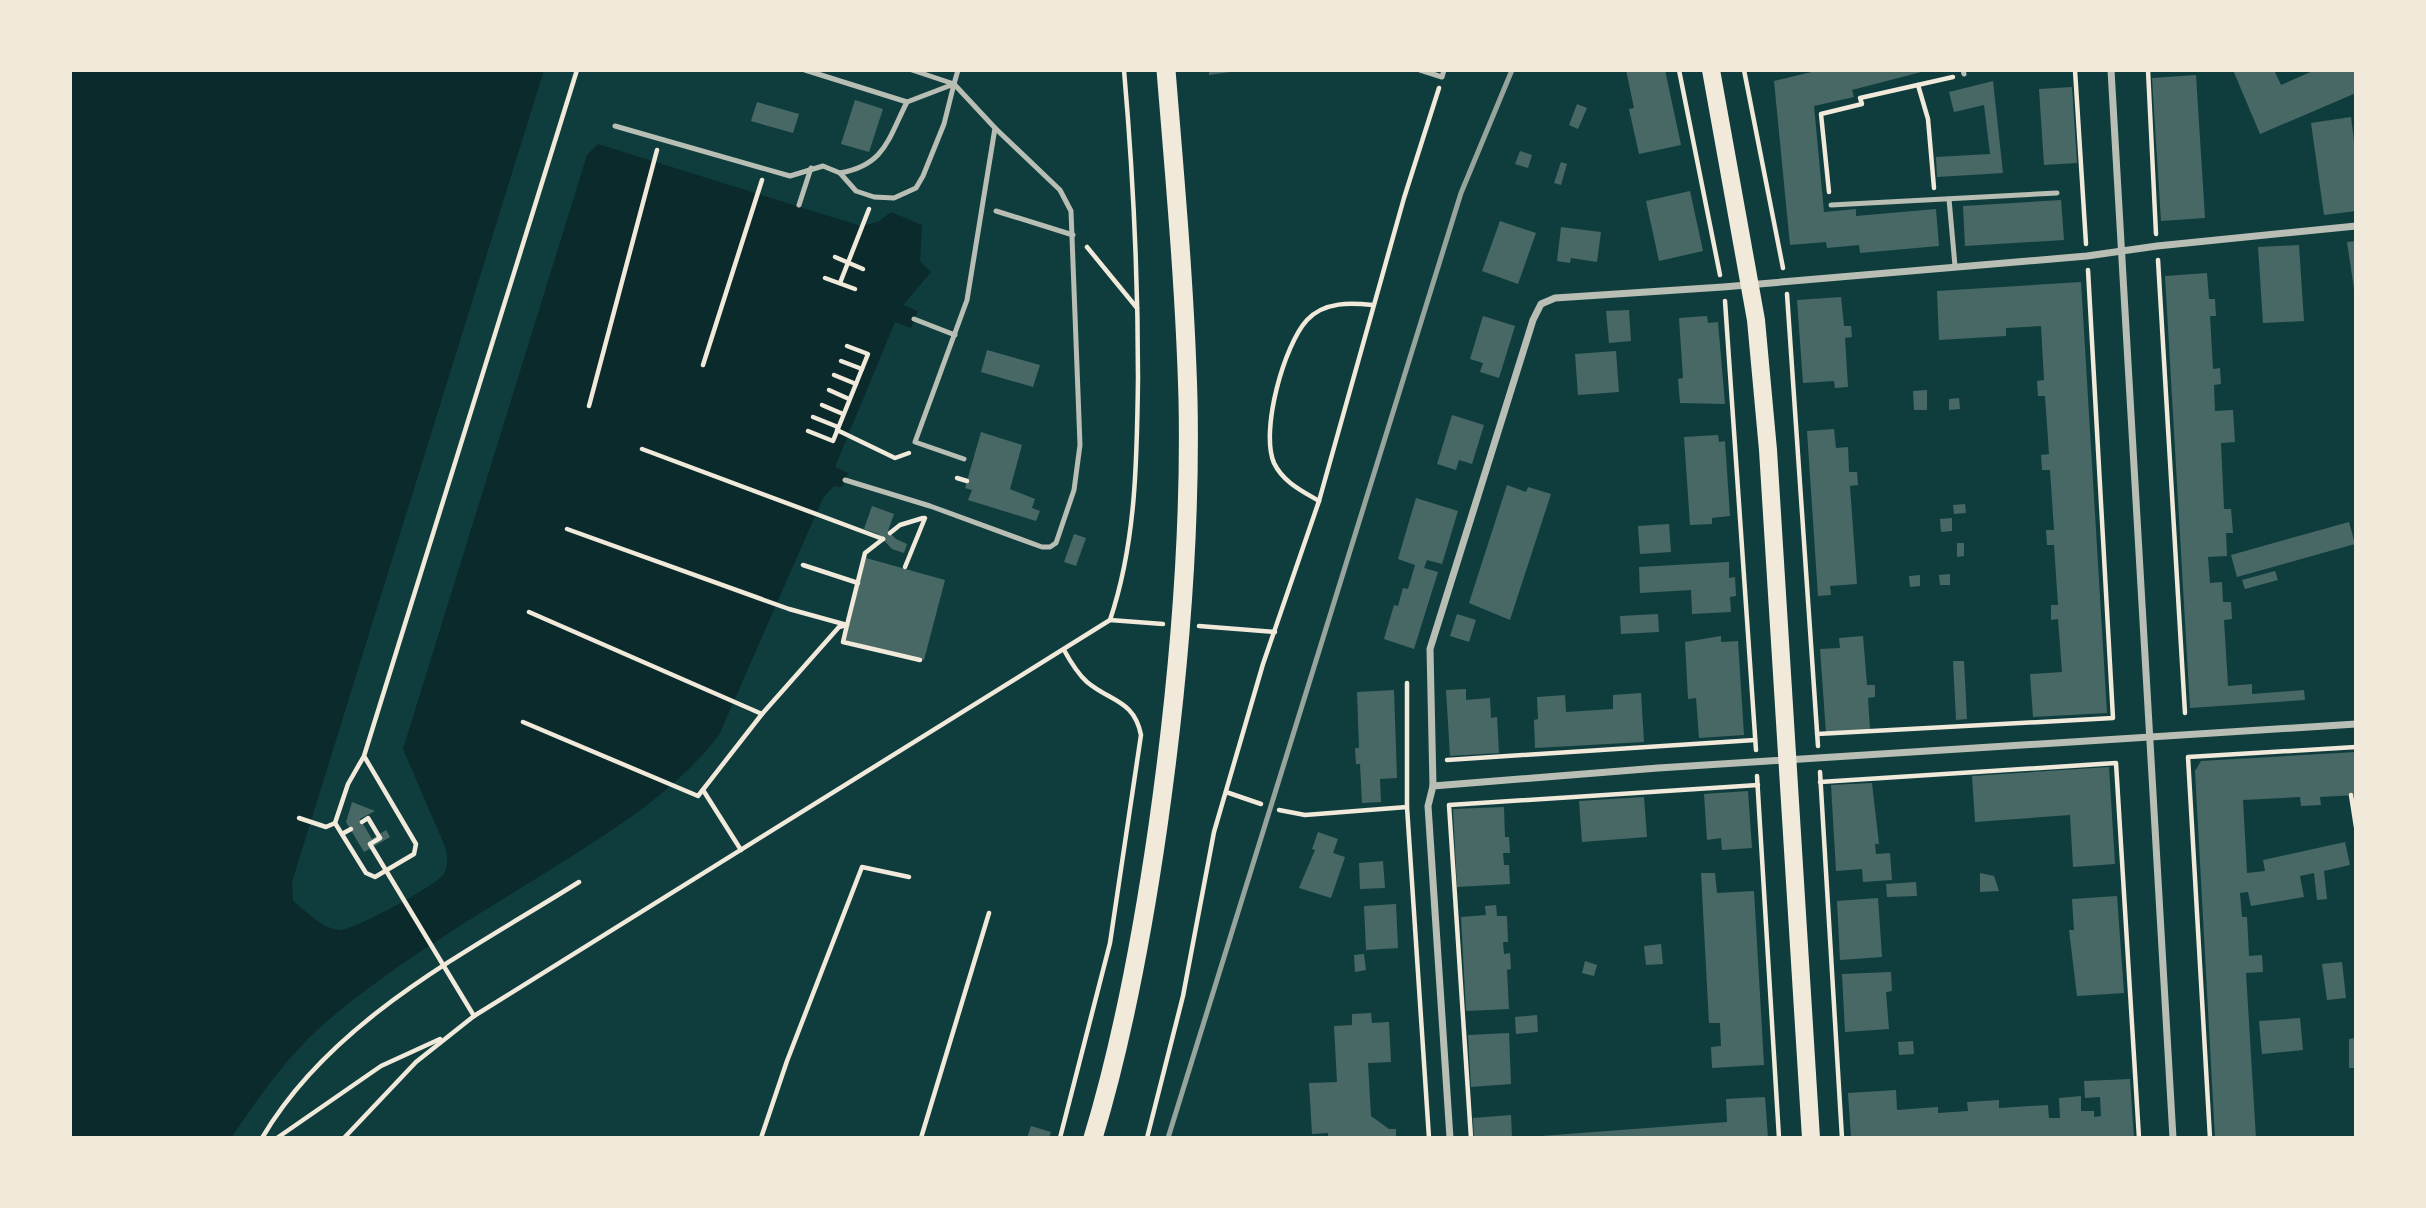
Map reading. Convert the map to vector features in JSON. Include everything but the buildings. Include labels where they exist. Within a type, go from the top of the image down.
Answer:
[{"type":"highway","points":[[1093,1138],[1122,1023],[1146,908],[1172,723],[1181,621],[1188,402],[1184,290],[1166,70]]},
{"type":"main road","points":[[1711,70],[1751,284],[1768,450],[1811,1138]]},
{"type":"street","points":[[2111,70],[2173,1138]]},
{"type":"street","points":[[1450,1138],[1428,806],[1433,786],[1430,649],[1533,320],[1541,304],[1555,298],[2087,256],[2157,246],[2356,226]]},
{"type":"street","points":[[1433,786],[1788,760],[2356,724]]},
{"type":"lane","points":[[805,70],[907,102],[954,84]]},
{"type":"lane","points":[[845,480],[930,506],[1042,547],[1050,547],[1056,543],[1074,490],[1080,444],[1071,211],[1060,190],[995,128],[954,84],[912,70]]},
{"type":"lane","points":[[615,126],[790,176],[802,175],[811,168],[823,166],[840,173],[856,191],[874,197],[894,198],[916,188],[944,124],[958,70]]},
{"type":"lane","points":[[1420,70],[1442,77],[1444,70]]},
{"type":"lane","points":[[840,173],[859,170],[877,160],[907,102]]},
{"type":"lane","points":[[964,459],[915,442],[967,300],[980,236],[995,128]]},
{"type":"lane","points":[[799,205],[811,168]]},
{"type":"lane","points":[[1831,205],[2057,193]]},
{"type":"lane","points":[[1949,199],[1955,266]]},
{"type":"lane","points":[[996,211],[1073,235]]},
{"type":"lane","points":[[914,320],[955,335]]},
{"type":"path","points":[[299,818],[326,827],[335,822],[348,784],[364,756],[577,70]]},
{"type":"path","points":[[344,1138],[416,1062],[444,1037],[474,1016],[1110,620],[1122,584],[1131,535],[1138,406],[1134,186],[1124,70]]},
{"type":"path","points":[[1679,70],[1719,272]]},
{"type":"path","points":[[1744,70],[1777,233]]},
{"type":"path","points":[[1790,317],[1818,734],[2113,718],[2075,70]]},
{"type":"path","points":[[2148,70],[2185,713]]},
{"type":"path","points":[[1831,205],[1821,114],[1862,104],[1860,98],[1964,72]]},
{"type":"path","points":[[1147,1138],[1183,996],[1214,832],[1275,632],[1319,501],[1373,305],[1442,77]]},
{"type":"path","points":[[1918,85],[1928,119],[1934,199]]},
{"type":"path","points":[[589,406],[660,139]]},
{"type":"path","points":[[703,365],[766,170]]},
{"type":"path","points":[[841,283],[862,228]]},
{"type":"path","points":[[1073,235],[1094,253],[1138,309]]},
{"type":"path","points":[[835,257],[863,269]]},
{"type":"path","points":[[825,278],[855,289]]},
{"type":"path","points":[[1319,501],[1290,483],[1275,464],[1269,444],[1280,377],[1293,344],[1308,319],[1328,306],[1352,303],[1373,305]]},
{"type":"path","points":[[1447,760],[1755,740],[1726,303]]},
{"type":"path","points":[[808,432],[832,441],[868,354],[847,346]]},
{"type":"path","points":[[841,361],[862,369]]},
{"type":"path","points":[[834,375],[856,384]]},
{"type":"path","points":[[829,390],[849,399]]},
{"type":"path","points":[[822,405],[843,414]]},
{"type":"path","points":[[813,417],[895,458],[910,452],[915,442]]},
{"type":"path","points":[[642,449],[883,540],[865,553],[843,642],[920,660]]},
{"type":"path","points":[[957,478],[967,481]]},
{"type":"path","points":[[905,567],[930,506]]},
{"type":"path","points":[[890,533],[900,525],[925,517]]},
{"type":"path","points":[[567,528],[789,609],[847,625]]},
{"type":"path","points":[[803,565],[858,583]]},
{"type":"path","points":[[529,612],[762,714]]},
{"type":"path","points":[[1110,620],[1129,622]]},
{"type":"path","points":[[523,722],[698,796],[762,714],[839,628],[847,625]]},
{"type":"path","points":[[1237,629],[1275,632]]},
{"type":"path","points":[[1060,1138],[1110,943],[1141,735],[1138,719],[1127,706],[1087,682],[1064,650]]},
{"type":"path","points":[[1408,683],[1407,807],[1429,1138]]},
{"type":"path","points":[[2210,1138],[2188,757],[2348,750],[2356,747]]},
{"type":"path","points":[[335,822],[366,873],[375,877],[414,854],[416,844],[364,756]]},
{"type":"path","points":[[1842,1138],[1820,782],[2116,763],[2139,1138]]},
{"type":"path","points":[[1471,1138],[1449,805],[1758,785],[1779,1138]]},
{"type":"path","points":[[703,790],[741,850]]},
{"type":"path","points":[[1226,792],[1261,804]]},
{"type":"path","points":[[2351,795],[2356,827]]},
{"type":"path","points":[[1279,810],[1305,815],[1407,807]]},
{"type":"path","points":[[362,822],[368,818],[380,838],[370,844],[474,1016]]},
{"type":"path","points":[[342,834],[351,829]]},
{"type":"path","points":[[761,1138],[787,1061],[862,867],[909,877]]},
{"type":"path","points":[[262,1138],[274,1118],[315,1071],[362,1026],[404,992],[579,882]]},
{"type":"path","points":[[922,1138],[989,913]]},
{"type":"path","points":[[277,1138],[381,1066],[444,1037]]},
{"type":"water","points":[[70,70],[544,70],[292,882],[293,901],[332,929],[347,928],[393,907],[437,881],[446,868],[446,849],[403,749],[587,155],[598,144],[861,226],[878,222],[891,212],[922,225],[920,261],[931,272],[903,305],[918,311],[911,328],[895,322],[835,467],[848,473],[842,487],[834,486],[823,498],[719,735],[682,776],[638,812],[432,944],[325,1023],[286,1063],[231,1138],[70,1138]]},
{"type":"railway","points":[[1168,1138],[1461,193],[1512,70]]}]
